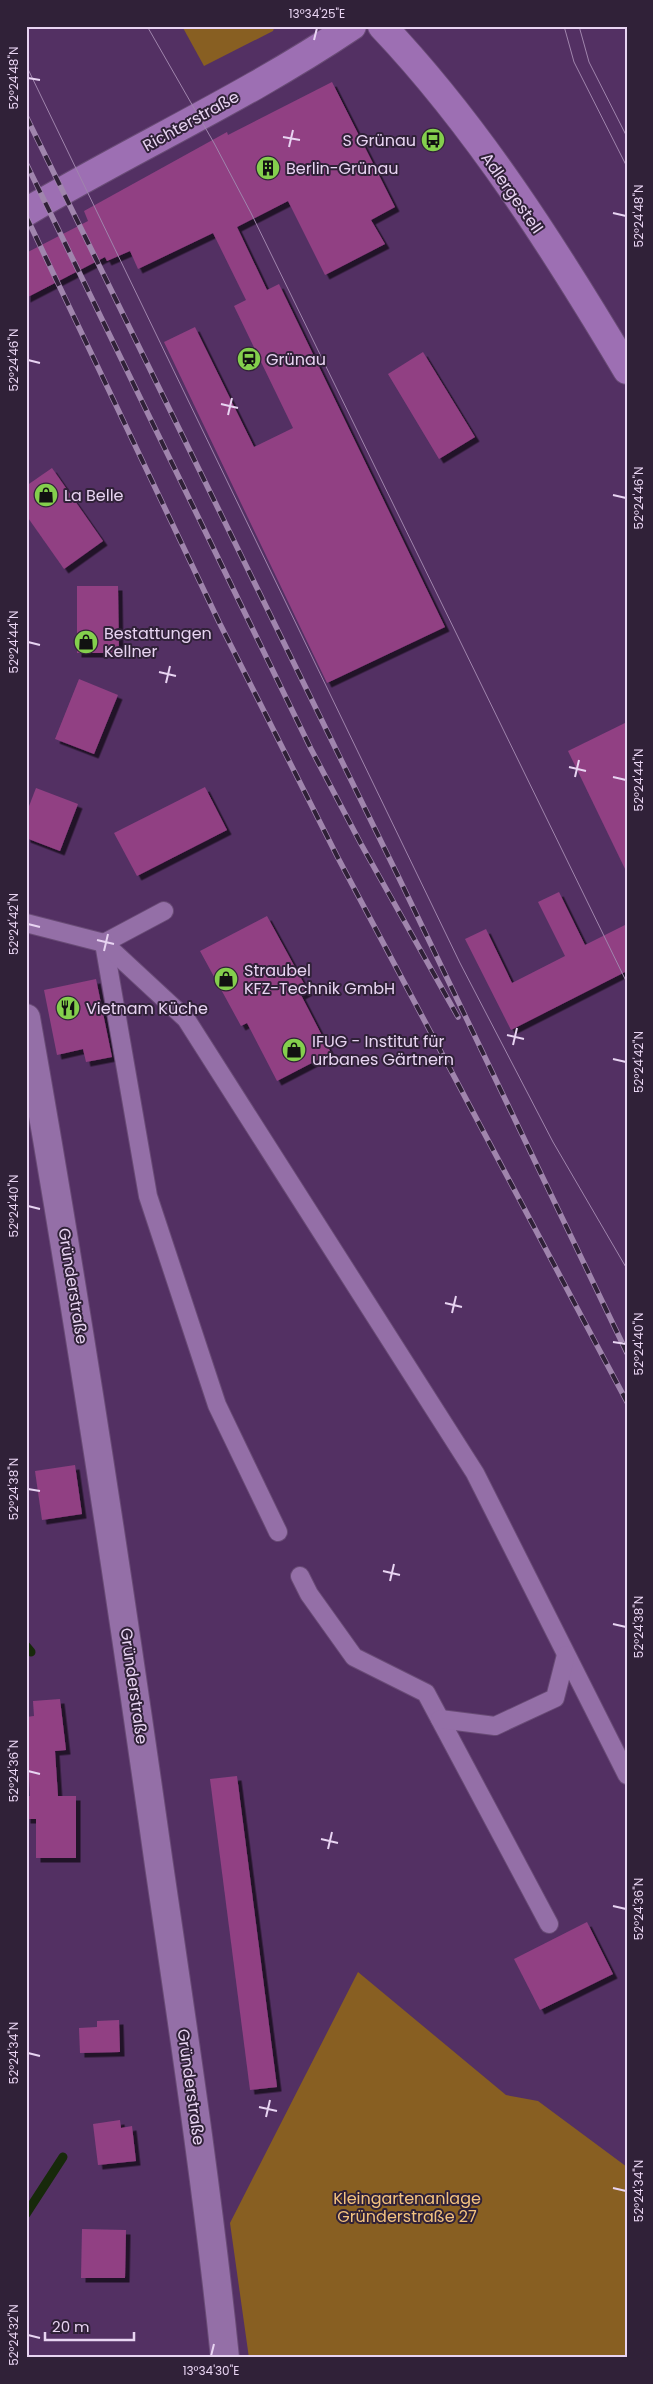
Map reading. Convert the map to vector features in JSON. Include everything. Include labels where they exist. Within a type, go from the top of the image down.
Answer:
[{"type":"main road","name":"Richterstraße","points":[[26,212],[318,50],[352,26]]},
{"type":"main road","name":"Adlergestell","points":[[382,26],[426,75],[516,196],[627,370]]},
{"type":"street","name":"Gründerstraße","points":[[26,1018],[69,1257],[130,1657],[212,2239],[225,2358]]},
{"type":"lane","points":[[104,943],[164,911]]},
{"type":"lane","points":[[26,923],[104,943],[186,1018],[475,1473],[627,1775]]},
{"type":"lane","points":[[104,943],[148,1196],[217,1405],[278,1532]]},
{"type":"lane","points":[[300,1576],[308,1594],[354,1657],[426,1693],[549,1924]]},
{"type":"lane","points":[[440,1719],[495,1726],[548,1702],[555,1698],[566,1656]]},
{"type":"green space","points":[[182,26],[275,26],[273,31],[204,66]]},
{"type":"green space","name":"Kleingartenanlage Gründerstraße 27","points":[[358,1972],[506,2095],[538,2101],[627,2167],[627,2358],[249,2358],[230,2223]]},
{"type":"building","points":[[332,82],[395,207],[371,220],[385,244],[325,275],[288,201],[237,227],[267,290],[279,284],[445,627],[327,683],[164,342],[195,327],[254,447],[293,428],[234,306],[246,300],[213,233],[138,269],[130,251],[107,261],[105,257],[26,298],[26,253],[88,221],[84,211],[227,132],[228,135]]},
{"type":"building","points":[[423,352],[475,437],[439,459],[388,374]]},
{"type":"building","points":[[52,468],[103,541],[64,569],[26,515],[26,486]]},
{"type":"building","points":[[77,586],[118,586],[119,653],[77,653]]},
{"type":"building","points":[[79,679],[118,695],[94,754],[55,739]]},
{"type":"building","points":[[627,722],[627,873],[568,751]]},
{"type":"building","points":[[205,787],[227,830],[137,876],[114,833]]},
{"type":"building","points":[[36,788],[78,804],[60,851],[26,838],[26,814]]},
{"type":"building","points":[[559,892],[585,945],[627,924],[627,971],[511,1030],[465,939],[486,929],[512,983],[565,956],[538,902]]},
{"type":"building","points":[[267,916],[308,991],[301,995],[331,1053],[277,1081],[247,1023],[241,1026],[200,951]]},
{"type":"building","points":[[96,979],[112,1057],[86,1062],[83,1049],[57,1055],[44,990]]},
{"type":"building","points":[[75,1465],[82,1514],[42,1520],[35,1471]]},
{"type":"building","points":[[60,1699],[66,1750],[55,1751],[58,1796],[76,1796],[76,1858],[36,1858],[36,1819],[26,1819],[26,1796],[30,1796],[26,1717],[34,1716],[33,1701]]},
{"type":"building","points":[[237,1776],[277,2087],[250,2090],[210,1779]]},
{"type":"building","points":[[587,1922],[613,1974],[540,2010],[514,1959]]},
{"type":"building","points":[[119,2020],[120,2052],[80,2053],[79,2028],[97,2027],[97,2021]]},
{"type":"building","points":[[120,2120],[121,2128],[132,2126],[136,2161],[98,2165],[93,2124]]},
{"type":"building","points":[[82,2229],[126,2230],[125,2278],[81,2278]]},
{"type":"waterway","points":[[26,1646],[31,1652]]},
{"type":"waterway","points":[[26,2214],[63,2157]]},
{"type":"tram line","points":[[147,26],[214,143],[251,213],[627,983]]},
{"type":"tram line","points":[[564,26],[574,62],[627,167]]},
{"type":"tram line","points":[[579,26],[589,62],[627,137]]},
{"type":"tram line","points":[[26,65],[460,963],[553,1142],[627,1269]]},
{"type":"railway","points":[[26,116],[398,876],[627,1353]]},
{"type":"railway","points":[[26,163],[311,749],[361,844],[458,1017]]},
{"type":"railway","points":[[26,216],[219,622],[337,856],[627,1402]]},
{"type":"place","name":"S Grünau","points":[[433,140]]},
{"type":"place","name":"Berlin-Grünau","points":[[268,168]]},
{"type":"place","name":"Grünau","points":[[249,359]]},
{"type":"place","name":"La Belle","points":[[46,495]]},
{"type":"place","name":"Bestattungen Kellner","points":[[86,642]]},
{"type":"place","name":"Straubel KFZ-Technik GmbH","points":[[226,979]]},
{"type":"place","name":"Vietnam Küche","points":[[68,1008]]},
{"type":"place","name":"IFUG - Institut für urbanes Gärtnern","points":[[294,1050]]}]
